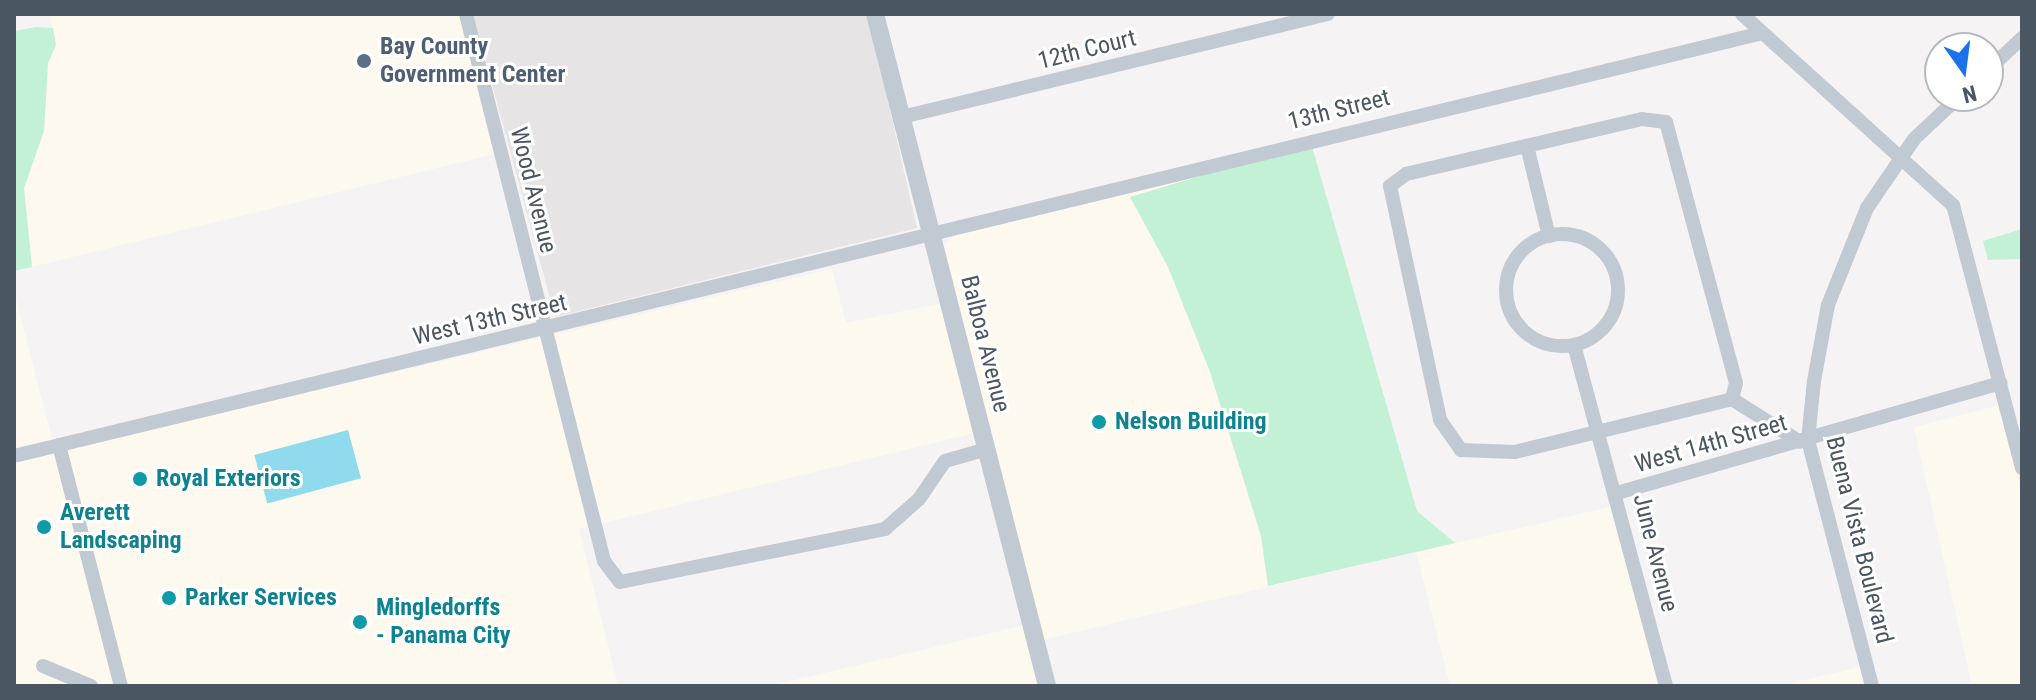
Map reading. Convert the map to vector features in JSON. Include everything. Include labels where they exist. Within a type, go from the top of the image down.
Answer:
[{"type":"street","name":"Wood Avenue","points":[[466,14],[604,561],[620,582],[885,529],[919,499],[945,461],[987,449]]},
{"type":"street","name":"Balboa Avenue","points":[[875,14],[1047,686]]},
{"type":"street","name":"12th Court","points":[[902,117],[1328,14]]},
{"type":"street","points":[[1742,14],[1759,34],[1901,155],[1953,205],[1966,234],[2022,468]]},
{"type":"street","name":"13th Street","points":[[932,238],[1759,34]]},
{"type":"street","points":[[2004,55],[2022,38]]},
{"type":"street","points":[[1901,155],[1944,112]]},
{"type":"street","points":[[1732,399],[1736,383],[1670,125],[1642,119],[1406,174],[1388,192],[1440,420],[1461,450],[1482,456],[1600,432],[1732,399],[1804,441]]},
{"type":"street","points":[[1527,146],[1549,236]]},
{"type":"street","name":"Buena Vista Boulevard","points":[[1872,686],[1804,441],[1840,265],[1901,155]]},
{"type":"street","points":[[1549,236],[1590,241],[1615,277],[1611,317],[1574,345],[1529,336],[1508,307],[1512,266],[1549,236]]},
{"type":"street","name":"West 13th Street","points":[[14,456],[932,238]]},
{"type":"street","name":"June Avenue","points":[[1574,345],[1617,493],[1666,686]]},
{"type":"street","name":"West 14th Street","points":[[1617,493],[2001,383]]},
{"type":"street","points":[[59,445],[121,686]]},
{"type":"street","points":[[43,666],[91,686]]},
{"type":"shaded area","points":[[50,14],[460,14],[495,154],[32,267],[24,188],[44,131],[48,63],[56,45]]},
{"type":"shaded area","points":[[473,14],[868,14],[917,228],[555,317]]},
{"type":"shaded area","points":[[1311,143],[1417,552],[1614,506],[1660,686],[1450,686],[1416,552],[1042,640],[944,245],[958,233]]},
{"type":"shaded area","points":[[832,269],[846,323],[942,303],[975,433],[579,529],[618,686],[14,686],[14,462]]},
{"type":"shaded area","points":[[14,290],[52,439],[14,448]]},
{"type":"shaded area","points":[[2000,405],[2022,493],[2022,686],[1958,686],[1971,682],[1914,427]]},
{"type":"shaded area","points":[[1024,625],[1039,686],[769,686],[905,654]]},
{"type":"shaded area","points":[[1860,667],[1864,686],[1779,686]]},
{"type":"green space","points":[[53,28],[56,45],[48,63],[44,131],[24,188],[32,267],[14,271],[14,31]]},
{"type":"green space","points":[[1311,143],[1417,511],[1455,543],[1268,586],[1261,536],[1210,372],[1168,267],[1130,197]]},
{"type":"green space","points":[[2022,229],[2022,259],[1988,260],[1983,241]]},
{"type":"water","points":[[348,430],[361,478],[267,503],[254,455]]},
{"type":"place","name":"Bay County Government Center","points":[[364,61]]},
{"type":"place","name":"Nelson Building","points":[[1099,422]]},
{"type":"place","name":"Royal Exteriors","points":[[140,479]]},
{"type":"place","name":"Averett Landscaping","points":[[44,527]]},
{"type":"place","name":"Parker Services","points":[[169,598]]},
{"type":"place","name":"Mingledorffs - Panama City","points":[[360,622]]}]
